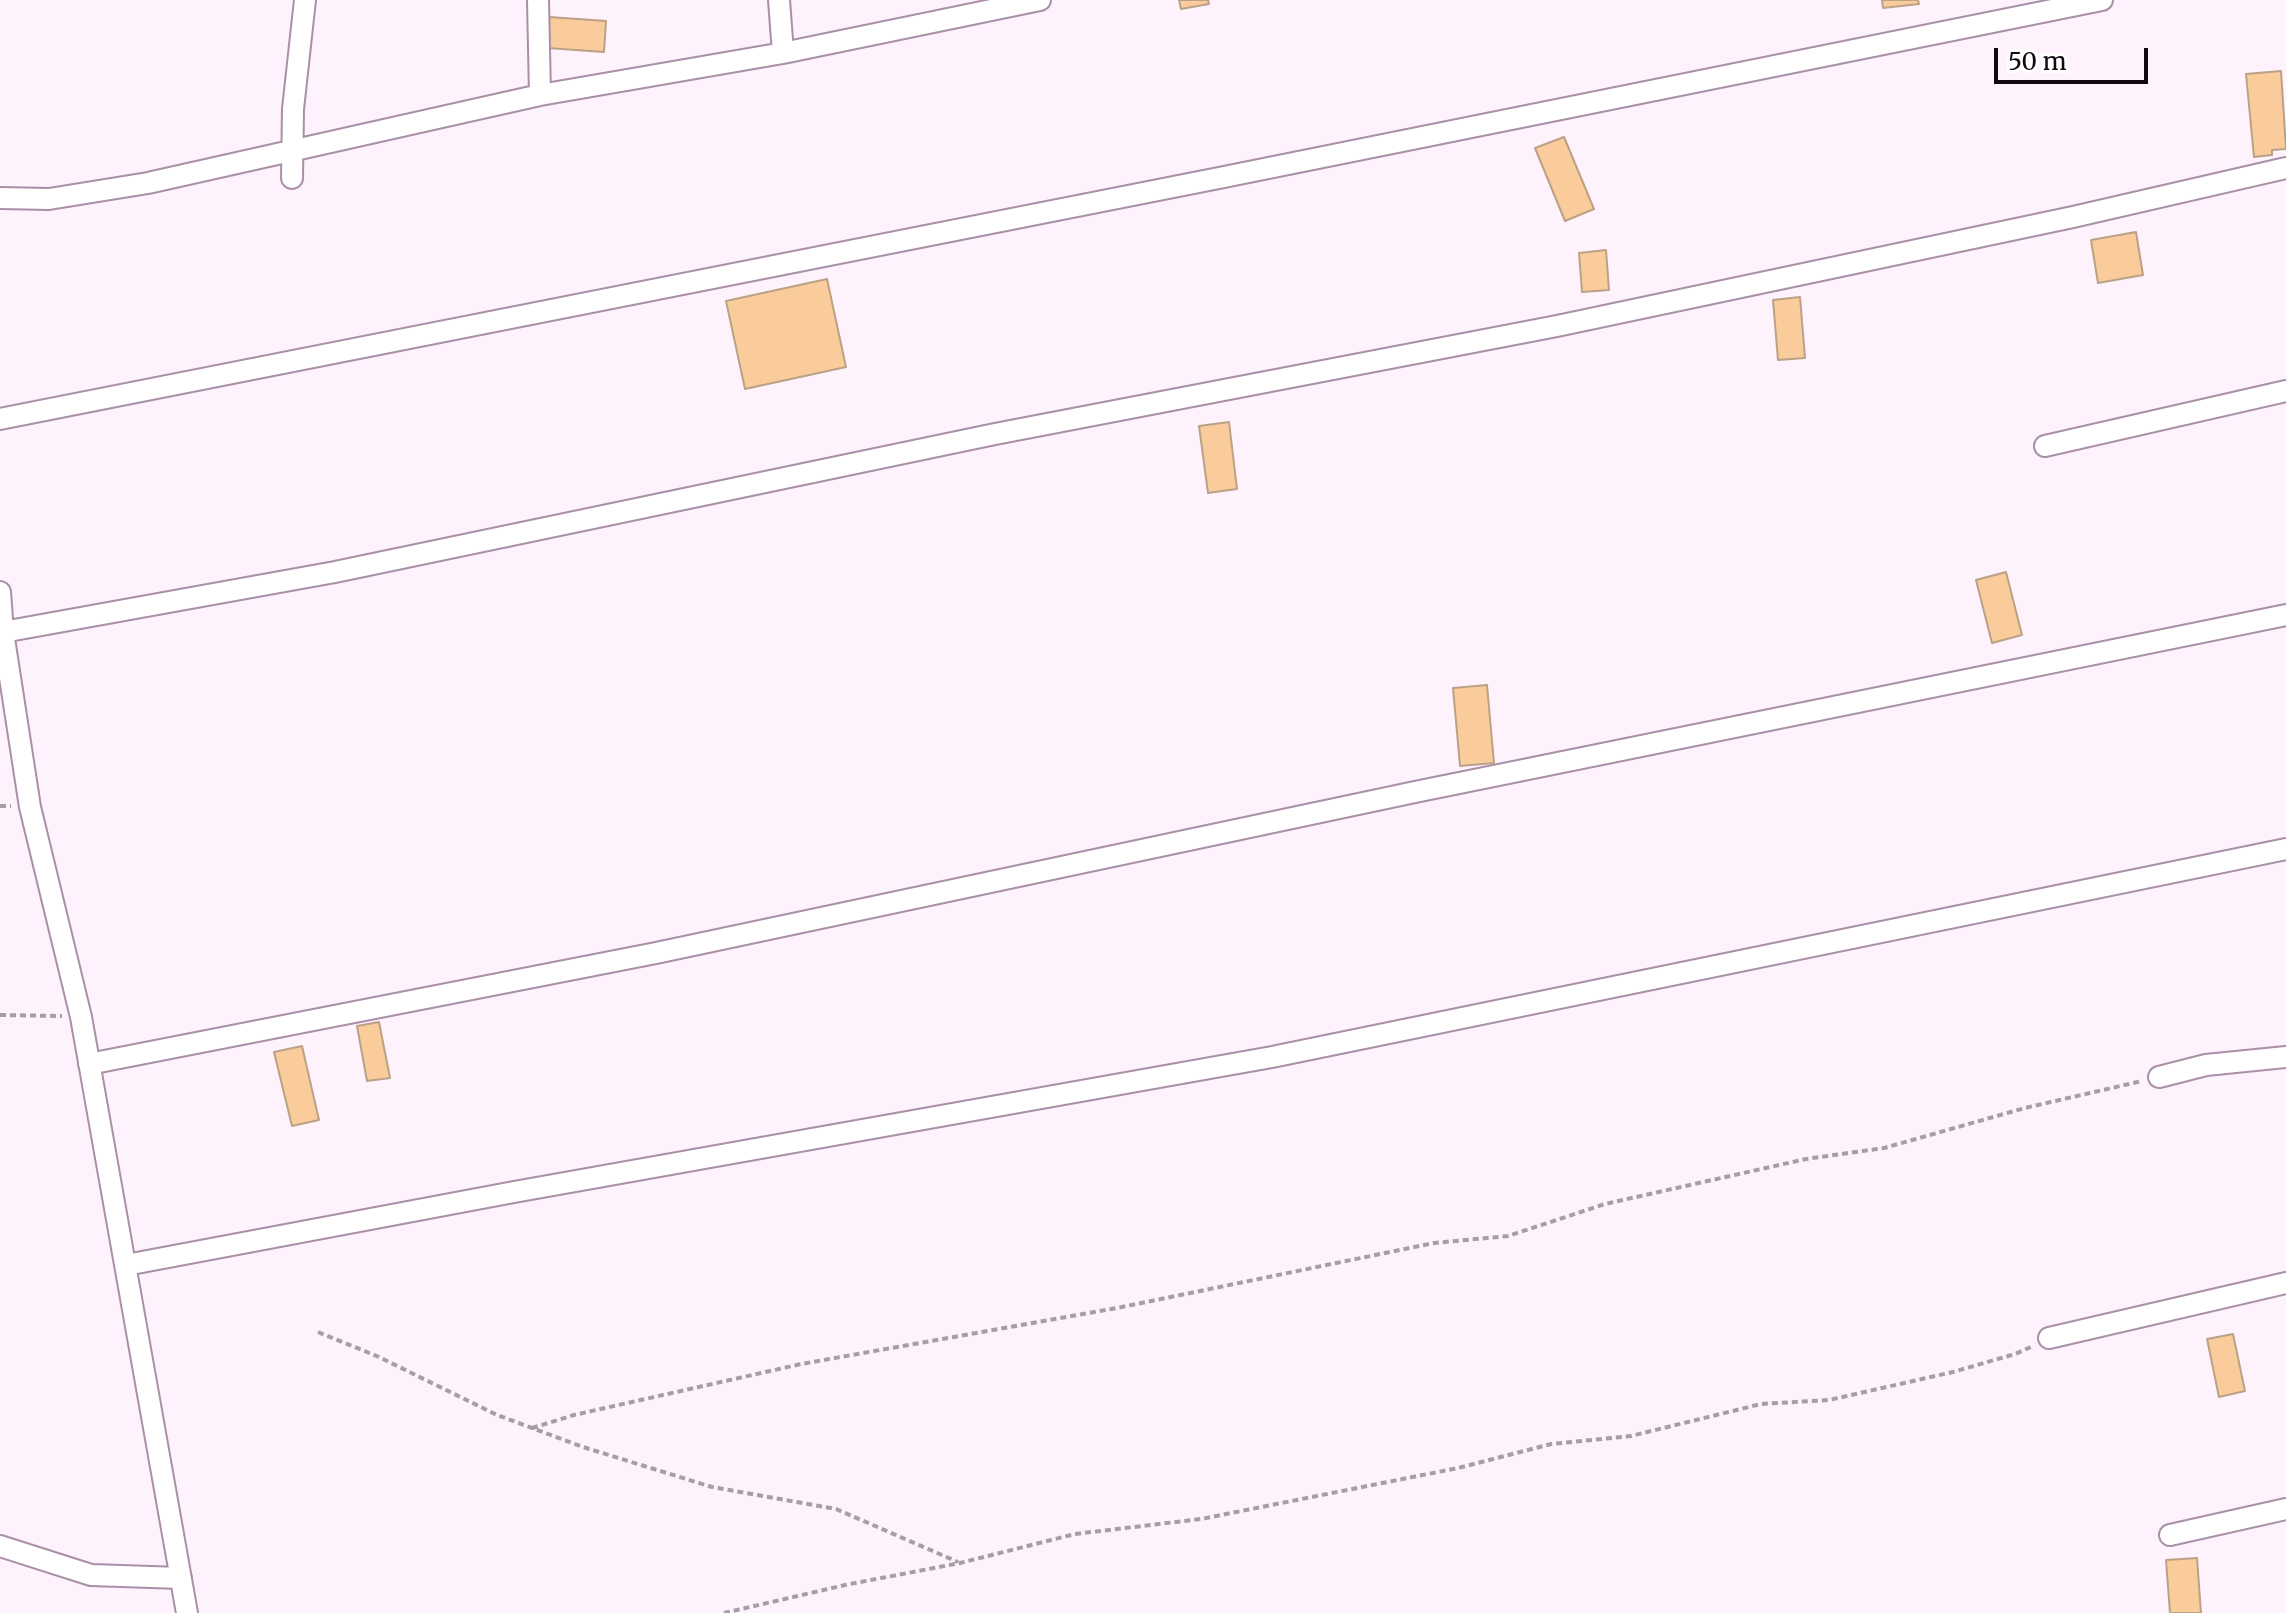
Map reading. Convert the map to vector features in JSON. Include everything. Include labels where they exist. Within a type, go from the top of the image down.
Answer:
[{"type":"street","points":[[292,178],[291,151],[305,0]]},
{"type":"street","points":[[538,0],[540,95]]},
{"type":"street","points":[[779,0],[783,53]]},
{"type":"street","points":[[0,198],[49,199],[148,183],[540,95],[783,53],[1040,0]]},
{"type":"street","points":[[0,419],[2102,0]]},
{"type":"street","points":[[3,632],[335,572],[995,434],[1573,323],[2073,217],[2286,168]]},
{"type":"street","points":[[2045,446],[2286,391]]},
{"type":"street","points":[[0,592],[3,632],[30,807],[81,1017],[187,1613]]},
{"type":"street","points":[[89,1064],[656,953],[1399,795],[2286,615]]},
{"type":"street","points":[[126,1265],[498,1195],[1272,1057],[2286,849]]},
{"type":"street","points":[[2159,1077],[2206,1065],[2286,1057]]},
{"type":"street","points":[[2049,1338],[2286,1283]]},
{"type":"street","points":[[2170,1535],[2286,1509]]},
{"type":"street","points":[[0,1546],[91,1575],[181,1578]]},
{"type":"path","points":[[0,1015],[81,1017]]},
{"type":"path","points":[[532,1428],[574,1415],[801,1364],[1117,1308],[1434,1243],[1508,1236],[1605,1204],[1806,1159],[1884,1148],[2025,1108],[2159,1077]]},
{"type":"path","points":[[318,1332],[379,1357],[497,1415],[532,1428],[712,1487],[836,1509],[960,1563]]},
{"type":"path","points":[[724,1613],[960,1563],[1075,1534],[1201,1519],[1458,1468],[1551,1444],[1631,1436],[1761,1404],[1829,1400],[2002,1358],[2049,1338]]},
{"type":"building","points":[[1179,0],[1208,0],[1209,4],[1181,9]]},
{"type":"building","points":[[1882,0],[1918,0],[1919,4],[1883,8]]},
{"type":"building","points":[[549,17],[606,21],[604,52],[547,48]]},
{"type":"building","points":[[2281,71],[2286,149],[2272,150],[2272,155],[2254,157],[2246,74]]},
{"type":"building","points":[[1564,137],[1594,209],[1565,221],[1535,148]]},
{"type":"building","points":[[2136,232],[2143,275],[2098,283],[2091,240]]},
{"type":"building","points":[[1606,250],[1609,290],[1582,292],[1579,253]]},
{"type":"building","points":[[827,279],[846,367],[745,389],[726,301]]},
{"type":"building","points":[[1800,297],[1805,358],[1778,360],[1773,300]]},
{"type":"building","points":[[1229,422],[1237,489],[1208,493],[1199,426]]},
{"type":"building","points":[[2006,572],[2022,635],[1992,643],[1976,580]]},
{"type":"building","points":[[1487,685],[1494,763],[1460,766],[1453,688]]},
{"type":"building","points":[[379,1022],[390,1078],[367,1081],[357,1026]]},
{"type":"building","points":[[302,1046],[319,1120],[292,1126],[274,1052]]},
{"type":"building","points":[[2233,1334],[2245,1391],[2219,1397],[2207,1339]]},
{"type":"building","points":[[2197,1558],[2201,1613],[2170,1613],[2166,1560]]}]
